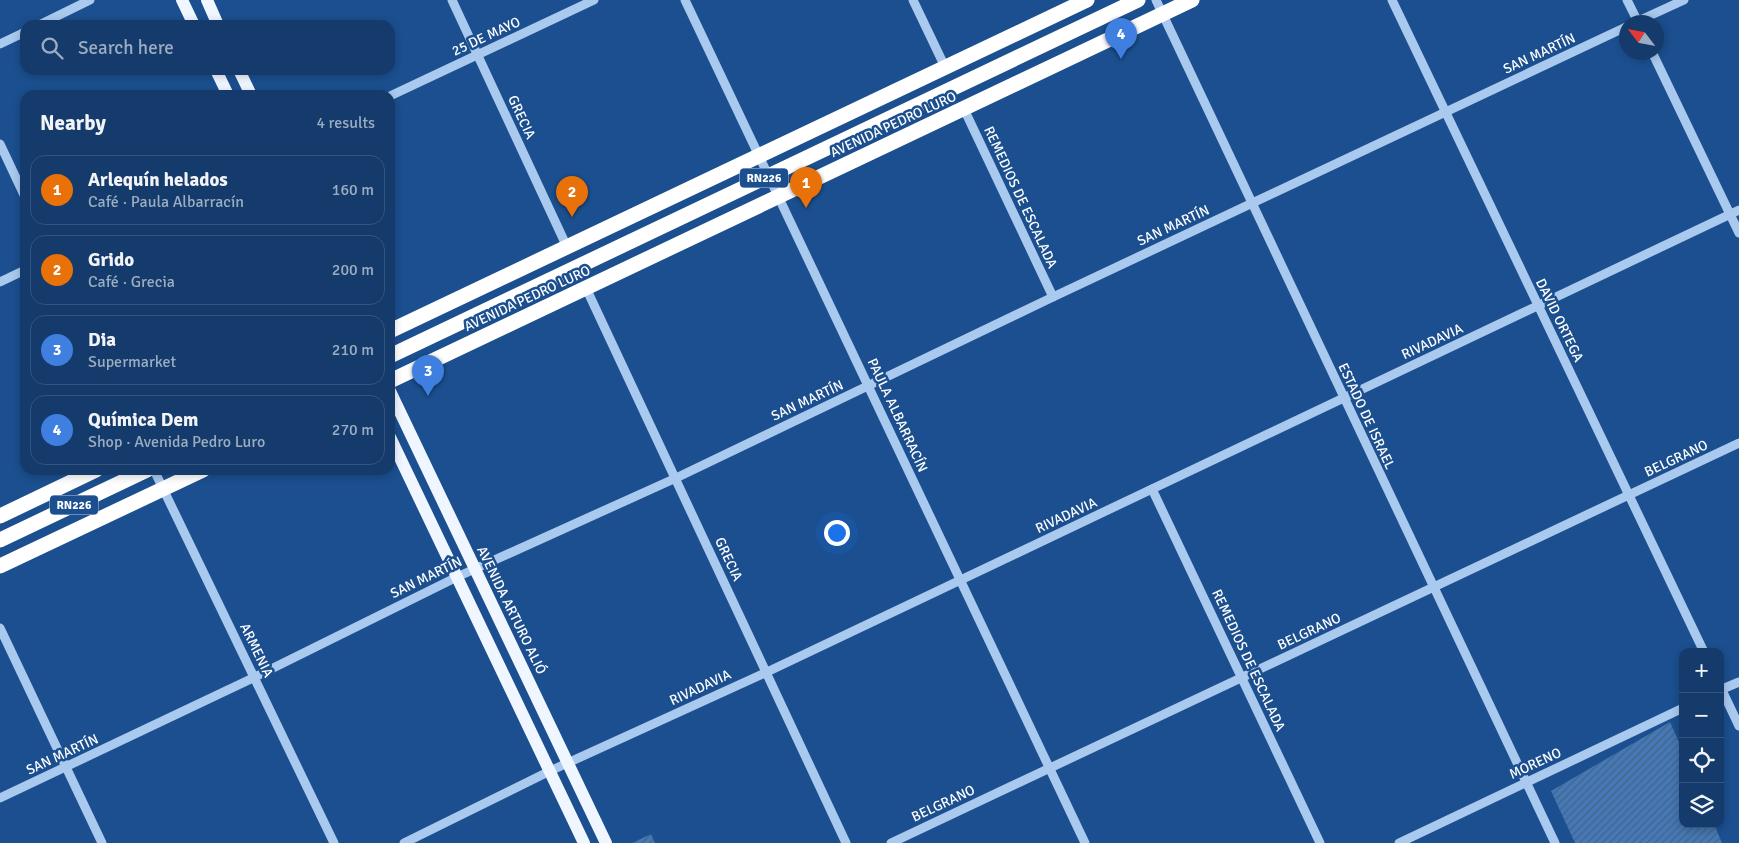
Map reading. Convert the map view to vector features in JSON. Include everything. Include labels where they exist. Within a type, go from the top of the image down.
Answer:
[{"type":"highway","name":"AVENIDA PEDRO LURO","points":[[395,329],[1087,0]]},
{"type":"highway","name":"AVENIDA PEDRO LURO","points":[[395,354],[1138,0]]},
{"type":"highway","name":"AVENIDA PEDRO LURO","points":[[395,379],[1192,0]]},
{"type":"highway","points":[[0,516],[86,475]]},
{"type":"highway","name":"RN226","points":[[0,540],[137,475]]},
{"type":"highway","points":[[0,566],[192,475]]},
{"type":"main road","points":[[182,0],[192,20]]},
{"type":"main road","points":[[207,0],[216,20]]},
{"type":"main road","points":[[218,75],[226,90]]},
{"type":"main road","points":[[242,75],[249,90]]},
{"type":"main road","name":"AVENIDA ARTURO ALIÓ","points":[[395,401],[569,762],[606,843]]},
{"type":"main road","points":[[395,447],[584,843]]},
{"type":"street","points":[[49,20],[90,0]]},
{"type":"street","name":"GRECIA","points":[[452,0],[567,247]]},
{"type":"street","name":"25 DE MAYO","points":[[395,94],[594,0]]},
{"type":"street","name":"PAULA ALBARRACÍN","points":[[685,0],[1085,843]]},
{"type":"street","points":[[913,0],[945,67]]},
{"type":"street","name":"ESTADO DE ISRAEL","points":[[1156,0],[1555,843]]},
{"type":"street","name":"DAVID ORTEGA","points":[[1392,0],[1702,648]]},
{"type":"street","points":[[1627,0],[1634,15]]},
{"type":"street","points":[[1652,15],[1684,0]]},
{"type":"street","name":"SAN MARTÍN","points":[[0,798],[255,677],[457,577],[676,478],[1053,297],[1619,30]]},
{"type":"street","points":[[0,44],[20,34]]},
{"type":"street","points":[[1656,60],[1739,233]]},
{"type":"street","name":"REMEDIOS DE ESCALADA","points":[[964,108],[1053,297]]},
{"type":"street","points":[[0,144],[20,186]]},
{"type":"street","name":"RIVADAVIA","points":[[404,843],[550,771],[766,672],[1739,210]]},
{"type":"street","points":[[0,282],[20,272]]},
{"type":"street","name":"GRECIA","points":[[586,288],[846,843]]},
{"type":"street","name":"BELGRANO","points":[[891,843],[1739,443]]},
{"type":"street","name":"ARMENIA","points":[[156,475],[334,843]]},
{"type":"street","name":"REMEDIOS DE ESCALADA","points":[[1152,489],[1320,843]]},
{"type":"street","points":[[0,628],[102,843]]},
{"type":"street","points":[[1724,688],[1739,682]]},
{"type":"street","points":[[1723,693],[1739,726]]},
{"type":"street","name":"MORENO","points":[[1399,843],[1679,710]]},
{"type":"building","points":[[1670,722],[1679,742],[1679,828],[1716,828],[1722,843],[1575,843],[1551,791]]},
{"type":"building","points":[[651,834],[655,843],[632,843]]},
{"type":"place","name":"Química Dem","points":[[1121,59]]},
{"type":"place","name":"Arlequín helados","points":[[806,208]]},
{"type":"place","name":"Grido","points":[[572,217]]},
{"type":"place","name":"Dia","points":[[428,396]]}]
